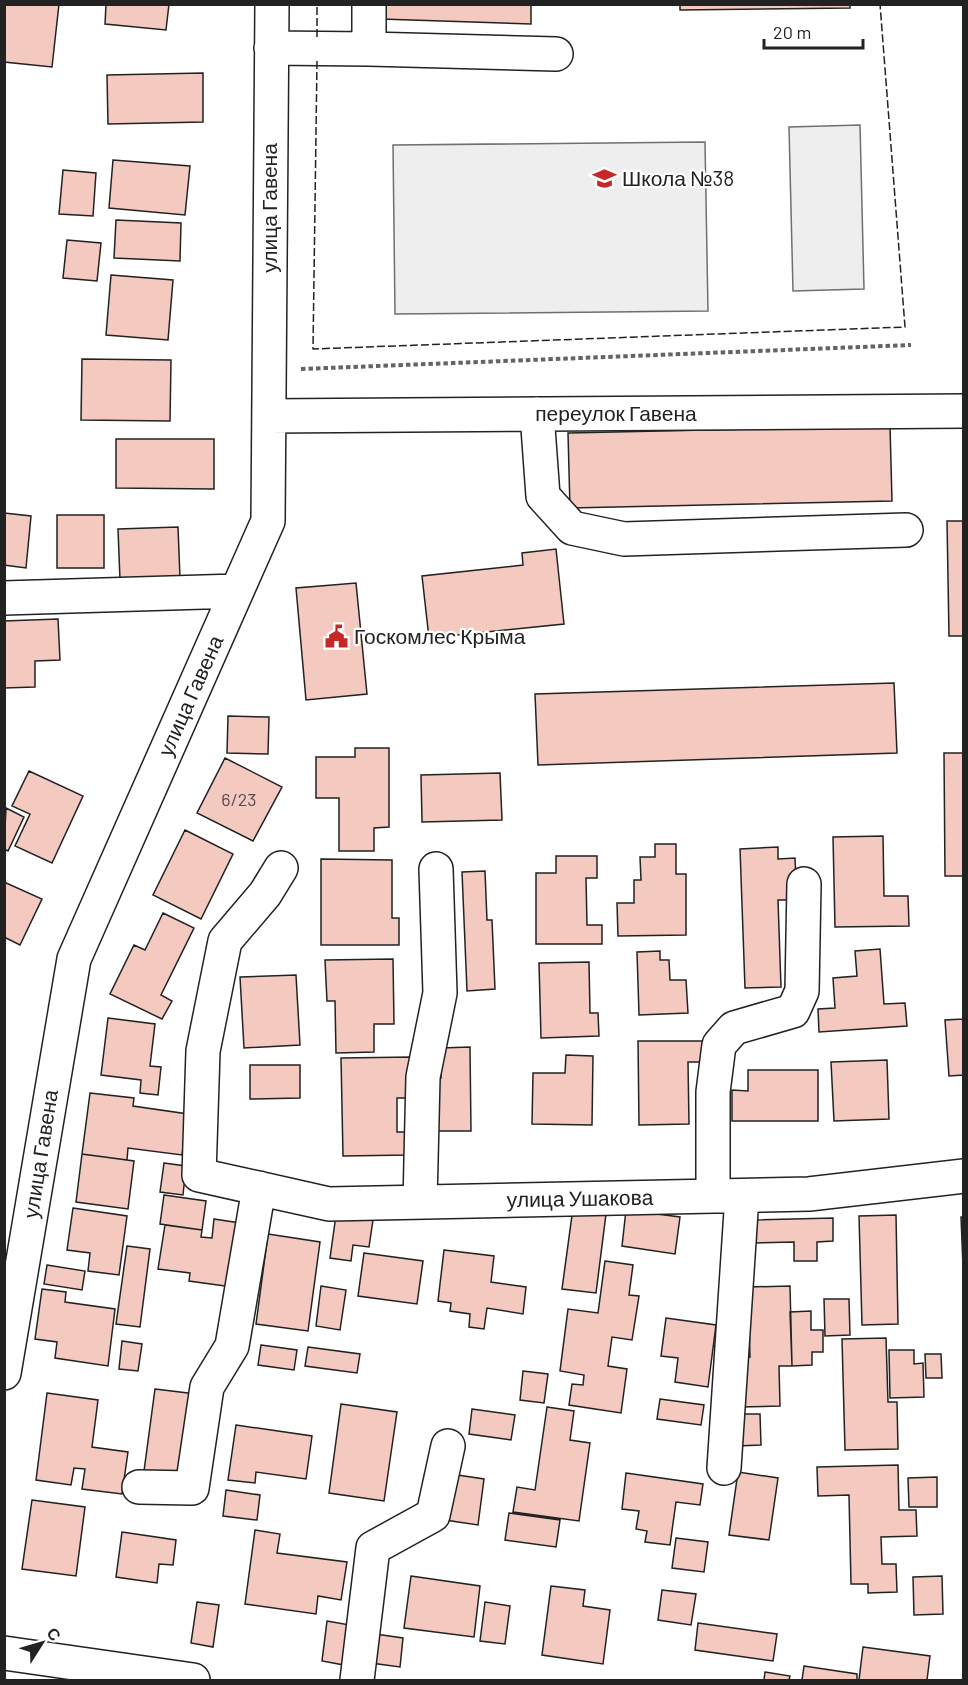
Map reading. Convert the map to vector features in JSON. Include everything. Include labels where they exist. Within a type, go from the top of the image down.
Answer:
[{"type":"street","name":"улица Гавена","points":[[4,1373],[74,959],[268,520],[272,4]]},
{"type":"street","points":[[369,4],[369,50]]},
{"type":"street","points":[[272,48],[556,54]]},
{"type":"street","name":"переулок Гавена","points":[[269,416],[963,411]]},
{"type":"street","points":[[537,414],[543,496],[572,528],[624,539],[906,530]]},
{"type":"street","points":[[4,598],[237,591]]},
{"type":"street","name":"улица Ушакова","points":[[281,868],[266,894],[225,941],[203,1051],[199,1175],[329,1204],[809,1194],[963,1176]]},
{"type":"street","points":[[420,1202],[423,1077],[440,993],[436,869]]},
{"type":"street","points":[[724,1468],[727,1196],[713,1092],[719,1046],[734,1028],[793,1011],[802,992],[804,884]]},
{"type":"street","points":[[139,1487],[192,1488],[207,1387],[232,1346],[259,1188]]},
{"type":"street","points":[[357,1680],[374,1548],[433,1515],[448,1446]]},
{"type":"street","points":[[4,1653],[193,1680]]},
{"type":"path","points":[[297,369],[911,345]]},
{"type":"shaded area","points":[[860,125],[864,289],[793,291],[789,127]]},
{"type":"shaded area","points":[[705,142],[708,311],[395,314],[393,145]]},
{"type":"building","points":[[4,4],[59,4],[52,67],[4,62]]},
{"type":"building","points":[[106,4],[169,4],[166,30],[105,24]]},
{"type":"building","points":[[382,4],[531,4],[531,24],[381,19]]},
{"type":"building","points":[[680,4],[850,4],[850,8],[680,10]]},
{"type":"building","points":[[203,73],[203,122],[108,124],[107,75]]},
{"type":"building","points":[[113,160],[190,166],[185,215],[109,208]]},
{"type":"building","points":[[63,170],[96,173],[93,216],[59,214]]},
{"type":"building","points":[[116,220],[181,223],[180,261],[114,258]]},
{"type":"building","points":[[67,240],[101,243],[97,281],[63,278]]},
{"type":"building","points":[[111,275],[173,280],[168,340],[106,335]]},
{"type":"building","points":[[82,359],[171,360],[170,421],[81,420]]},
{"type":"building","points":[[890,426],[892,501],[570,508],[568,433]]},
{"type":"building","points":[[116,439],[214,439],[214,489],[116,488]]},
{"type":"building","points":[[4,513],[31,516],[26,568],[4,565]]},
{"type":"building","points":[[57,515],[104,515],[104,568],[57,568]]},
{"type":"building","points":[[947,521],[964,521],[964,636],[949,636]]},
{"type":"building","points":[[178,527],[180,578],[120,580],[118,529]]},
{"type":"building","points":[[556,549],[564,624],[429,638],[422,576],[523,565],[522,553]]},
{"type":"building","points":[[356,583],[367,694],[306,700],[296,588]]},
{"type":"building","points":[[58,619],[60,660],[35,661],[35,687],[4,688],[4,621]]},
{"type":"building","points":[[894,683],[897,753],[538,765],[535,694]]},
{"type":"building","points":[[228,716],[269,717],[268,754],[227,753]]},
{"type":"building","points":[[355,748],[389,748],[389,827],[374,828],[374,851],[339,851],[339,798],[316,798],[316,757],[355,757]]},
{"type":"building","points":[[944,753],[964,753],[964,876],[945,876]]},
{"type":"building","points":[[225,758],[282,787],[253,841],[197,813]]},
{"type":"building","points":[[29,771],[83,796],[52,863],[15,846],[30,814],[12,806]]},
{"type":"building","points":[[500,773],[502,820],[422,822],[421,775]]},
{"type":"building","points":[[6,808],[24,817],[8,851],[4,849]]},
{"type":"building","points":[[185,830],[233,854],[201,919],[153,895]]},
{"type":"building","points":[[883,836],[884,896],[908,896],[909,926],[835,927],[833,837]]},
{"type":"building","points":[[655,844],[676,844],[676,874],[686,874],[686,935],[618,936],[617,903],[634,903],[634,880],[641,880],[640,857],[655,857]]},
{"type":"building","points":[[778,847],[778,859],[795,858],[797,900],[778,900],[781,987],[745,988],[740,849]]},
{"type":"building","points":[[556,856],[597,856],[597,878],[586,878],[587,925],[602,925],[602,944],[536,944],[536,873],[556,873]]},
{"type":"building","points":[[321,859],[392,860],[392,918],[399,918],[399,945],[321,945]]},
{"type":"building","points":[[485,871],[487,920],[492,920],[495,989],[467,991],[462,872]]},
{"type":"building","points":[[4,882],[42,899],[20,945],[4,937]]},
{"type":"building","points":[[163,913],[194,928],[161,995],[172,1001],[162,1019],[110,994],[134,945],[145,950]]},
{"type":"building","points":[[880,949],[884,1004],[905,1003],[907,1026],[819,1032],[818,1009],[835,1008],[833,978],[857,976],[855,951]]},
{"type":"building","points":[[660,951],[660,960],[669,960],[670,980],[686,980],[688,1013],[639,1015],[637,952]]},
{"type":"building","points":[[393,959],[394,1024],[374,1024],[374,1052],[336,1053],[335,1001],[327,1001],[325,960]]},
{"type":"building","points":[[589,962],[590,1013],[598,1013],[599,1036],[541,1038],[539,963]]},
{"type":"building","points":[[296,975],[300,1045],[244,1048],[240,977]]},
{"type":"building","points":[[963,1011],[964,1075],[949,1076],[945,1020],[963,1019]]},
{"type":"building","points":[[108,1018],[155,1024],[150,1066],[161,1067],[158,1095],[140,1093],[141,1080],[101,1075]]},
{"type":"building","points":[[638,1041],[703,1041],[703,1062],[688,1062],[689,1124],[639,1125]]},
{"type":"building","points":[[470,1047],[471,1131],[430,1131],[429,1078],[441,1078],[441,1048]]},
{"type":"building","points":[[566,1055],[593,1056],[592,1125],[532,1124],[533,1073],[565,1073]]},
{"type":"building","points":[[412,1057],[412,1098],[397,1098],[397,1132],[410,1132],[410,1155],[343,1156],[341,1058]]},
{"type":"building","points":[[887,1060],[889,1119],[834,1121],[831,1062]]},
{"type":"building","points":[[250,1065],[300,1065],[300,1098],[250,1099]]},
{"type":"building","points":[[748,1070],[818,1070],[818,1121],[732,1121],[732,1090],[748,1091]]},
{"type":"building","points":[[90,1093],[134,1098],[133,1106],[188,1114],[182,1155],[128,1148],[127,1160],[82,1154]]},
{"type":"building","points":[[82,1154],[134,1161],[128,1209],[76,1202]]},
{"type":"building","points":[[164,1163],[186,1166],[183,1195],[160,1192]]},
{"type":"building","points":[[164,1195],[206,1201],[202,1230],[160,1224]]},
{"type":"building","points":[[73,1208],[127,1216],[119,1275],[88,1271],[90,1253],[67,1250]]},
{"type":"building","points":[[573,1208],[606,1214],[596,1293],[562,1289]]},
{"type":"building","points":[[626,1210],[680,1217],[675,1254],[622,1246]]},
{"type":"building","points":[[336,1215],[373,1220],[369,1247],[353,1245],[351,1261],[330,1258]]},
{"type":"building","points":[[896,1215],[898,1324],[862,1325],[859,1216]]},
{"type":"building","points":[[961,1217],[964,1217],[964,1291]]},
{"type":"building","points":[[833,1218],[833,1241],[817,1242],[817,1261],[794,1261],[794,1242],[753,1243],[753,1220]]},
{"type":"building","points":[[214,1219],[240,1223],[232,1287],[189,1281],[190,1273],[158,1269],[165,1225],[202,1230],[201,1237],[212,1238]]},
{"type":"building","points":[[268,1234],[320,1242],[308,1331],[256,1324]]},
{"type":"building","points":[[127,1246],[150,1249],[140,1327],[116,1324]]},
{"type":"building","points":[[444,1250],[494,1256],[491,1282],[526,1287],[523,1314],[487,1308],[484,1329],[469,1327],[470,1314],[450,1311],[451,1303],[438,1301]]},
{"type":"building","points":[[364,1253],[423,1261],[417,1304],[358,1296]]},
{"type":"building","points":[[605,1261],[633,1265],[629,1295],[639,1296],[632,1340],[612,1337],[608,1366],[627,1369],[621,1413],[569,1405],[572,1384],[583,1385],[584,1375],[560,1371],[568,1309],[598,1313]]},
{"type":"building","points":[[47,1265],[85,1271],[82,1290],[44,1284]]},
{"type":"building","points":[[321,1286],[346,1290],[340,1330],[316,1326]]},
{"type":"building","points":[[790,1286],[792,1366],[779,1366],[780,1406],[739,1407],[737,1358],[750,1357],[748,1287]]},
{"type":"building","points":[[42,1289],[66,1292],[65,1302],[115,1309],[108,1366],[55,1358],[57,1342],[35,1339]]},
{"type":"building","points":[[824,1299],[849,1299],[850,1335],[825,1336]]},
{"type":"building","points":[[811,1311],[811,1330],[823,1330],[823,1352],[812,1352],[812,1365],[792,1366],[790,1312]]},
{"type":"building","points":[[666,1318],[716,1325],[708,1387],[675,1382],[678,1358],[661,1356]]},
{"type":"building","points":[[886,1338],[888,1402],[897,1402],[898,1449],[845,1450],[842,1339]]},
{"type":"building","points":[[122,1341],[142,1344],[138,1371],[119,1369]]},
{"type":"building","points":[[261,1345],[297,1350],[294,1370],[258,1365]]},
{"type":"building","points":[[308,1347],[360,1354],[357,1373],[305,1366]]},
{"type":"building","points":[[889,1350],[914,1350],[914,1364],[923,1363],[924,1397],[890,1398]]},
{"type":"building","points":[[925,1354],[941,1354],[942,1378],[926,1378]]},
{"type":"building","points":[[523,1371],[548,1374],[544,1403],[520,1400]]},
{"type":"building","points":[[155,1389],[196,1394],[185,1476],[144,1471]]},
{"type":"building","points":[[47,1393],[98,1400],[92,1447],[128,1452],[122,1494],[82,1489],[85,1469],[74,1468],[71,1485],[36,1480]]},
{"type":"building","points":[[660,1399],[704,1405],[701,1425],[657,1419]]},
{"type":"building","points":[[341,1404],[397,1412],[384,1501],[329,1493]]},
{"type":"building","points":[[547,1407],[574,1411],[570,1440],[590,1443],[579,1521],[513,1512],[517,1487],[535,1490]]},
{"type":"building","points":[[472,1409],[515,1415],[511,1440],[469,1434]]},
{"type":"building","points":[[735,1414],[760,1414],[761,1445],[737,1446]]},
{"type":"building","points":[[236,1425],[312,1436],[306,1479],[256,1472],[255,1483],[228,1480]]},
{"type":"building","points":[[898,1465],[899,1510],[916,1510],[917,1536],[881,1537],[882,1564],[896,1564],[897,1592],[868,1593],[868,1584],[851,1584],[849,1495],[818,1496],[817,1467]]},
{"type":"building","points":[[738,1472],[778,1478],[769,1540],[729,1535]]},
{"type":"building","points":[[626,1473],[703,1484],[700,1505],[676,1502],[670,1545],[645,1542],[647,1531],[636,1529],[639,1511],[622,1509]]},
{"type":"building","points":[[451,1474],[484,1479],[478,1525],[445,1520]]},
{"type":"building","points":[[937,1477],[937,1507],[909,1507],[908,1478]]},
{"type":"building","points":[[226,1490],[260,1495],[257,1520],[223,1516]]},
{"type":"building","points":[[32,1500],[85,1507],[76,1576],[22,1569]]},
{"type":"building","points":[[509,1513],[560,1520],[556,1547],[505,1540]]},
{"type":"building","points":[[255,1530],[280,1534],[277,1553],[347,1562],[341,1600],[318,1596],[316,1614],[245,1604]]},
{"type":"building","points":[[122,1532],[176,1540],[173,1565],[159,1564],[157,1583],[116,1577]]},
{"type":"building","points":[[676,1538],[708,1542],[704,1572],[672,1568]]},
{"type":"building","points":[[411,1576],[480,1586],[474,1637],[404,1628]]},
{"type":"building","points":[[942,1576],[943,1614],[914,1615],[913,1577]]},
{"type":"building","points":[[551,1586],[585,1590],[583,1606],[610,1610],[603,1664],[542,1655]]},
{"type":"building","points":[[662,1590],[696,1594],[691,1625],[658,1620]]},
{"type":"building","points":[[197,1602],[219,1605],[213,1647],[191,1643]]},
{"type":"building","points":[[485,1602],[510,1606],[505,1644],[480,1641]]},
{"type":"building","points":[[327,1621],[350,1625],[344,1665],[322,1661]]},
{"type":"building","points":[[698,1623],[777,1634],[773,1661],[695,1650]]},
{"type":"building","points":[[375,1634],[403,1638],[400,1667],[371,1663]]},
{"type":"building","points":[[863,1647],[930,1656],[927,1680],[859,1680]]},
{"type":"building","points":[[804,1666],[857,1674],[857,1680],[802,1680]]},
{"type":"building","points":[[765,1672],[790,1676],[789,1680],[764,1680]]},
{"type":"fence","points":[[317,4],[317,37]]},
{"type":"fence","points":[[317,61],[313,349],[905,327],[880,4]]},
{"type":"place","name":"Школа №38","points":[[604,179]]},
{"type":"place","name":"Госкомлес Крыма","points":[[336,637]]}]
